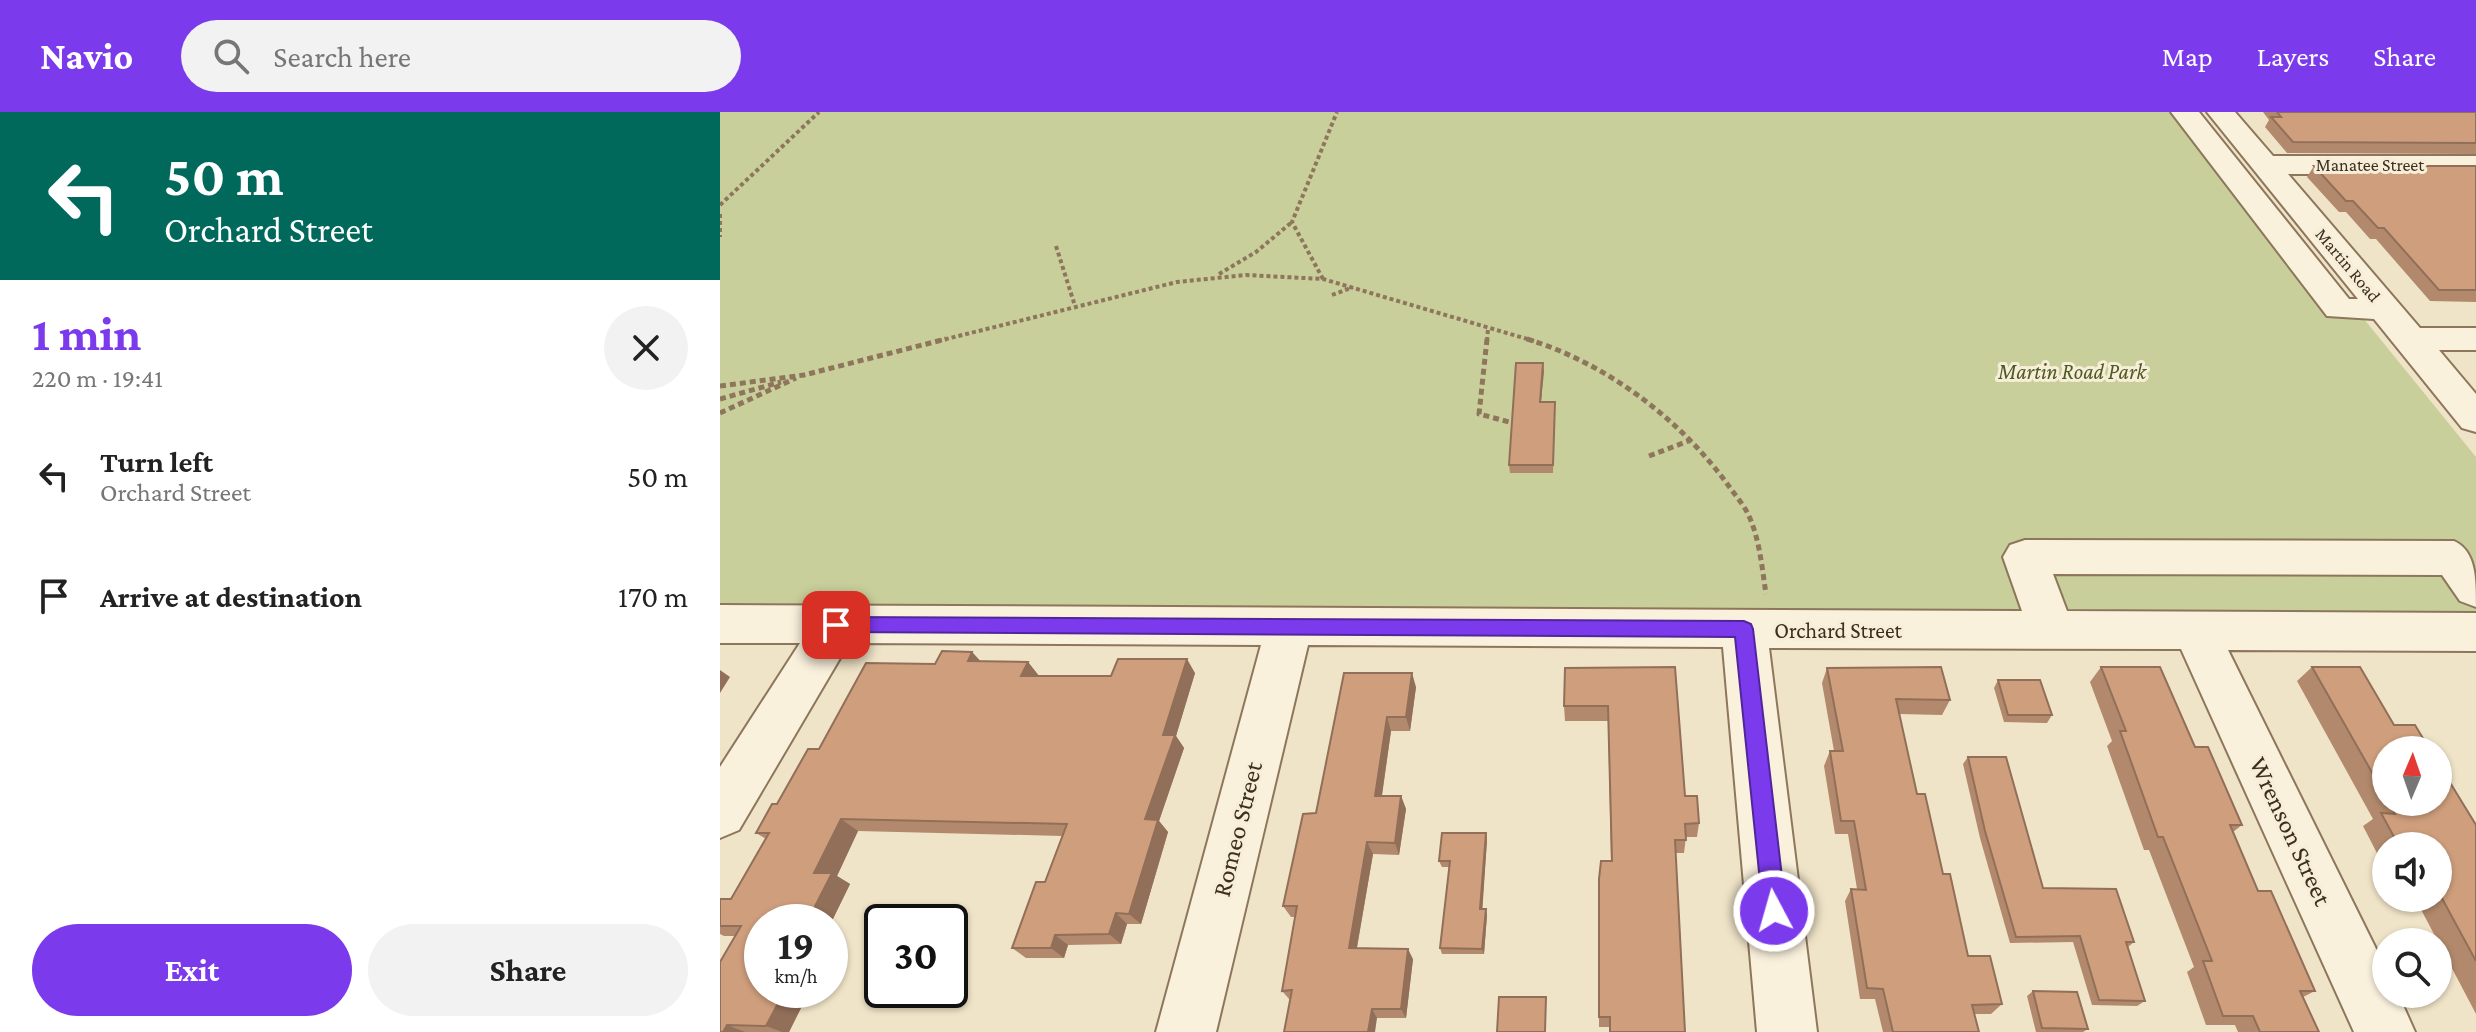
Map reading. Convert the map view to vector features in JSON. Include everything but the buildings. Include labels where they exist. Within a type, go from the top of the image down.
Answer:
[{"type":"street","points":[[2185,112],[2339,309],[2385,309]]},
{"type":"street","name":"Martin Road","points":[[2221,112],[2476,419]]},
{"type":"street","name":"Manatee Street","points":[[2264,165],[2476,165]]},
{"type":"street","points":[[2410,339],[2476,339]]},
{"type":"street","points":[[2051,630],[2025,557],[2454,558],[2476,589]]},
{"type":"street","points":[[1756,616],[1787,1032]]},
{"type":"street","name":"Orchard Street","points":[[720,624],[1289,627],[1756,616],[2051,630],[2476,632]]},
{"type":"street","points":[[720,813],[836,625]]},
{"type":"street","name":"Romeo Street","points":[[1186,1032],[1289,627]]},
{"type":"street","name":"Wrenson Street","points":[[2196,631],[2385,1032]]},
{"type":"path","points":[[720,205],[819,112]]},
{"type":"path","points":[[1215,277],[1256,252],[1292,222],[1337,112]]},
{"type":"path","points":[[720,214],[720,237]]},
{"type":"path","points":[[1292,222],[1321,268],[1323,279]]},
{"type":"path","points":[[1056,246],[1075,306]]},
{"type":"path","points":[[720,399],[1075,306],[1215,277],[1285,275],[1323,279],[1559,349],[1594,368],[1661,413],[1705,453],[1748,513],[1758,542],[1756,616]]},
{"type":"path","points":[[1332,295],[1354,287]]},
{"type":"path","points":[[1488,329],[1479,414],[1513,423]]},
{"type":"path","points":[[720,386],[804,375]]},
{"type":"path","points":[[720,413],[804,375]]},
{"type":"path","points":[[1649,456],[1691,440]]},
{"type":"green space","name":"Martin Road Park","points":[[720,112],[2196,112],[2476,457],[2476,631],[720,623]]},
{"type":"route","points":[[836,625],[1744,629],[1774,911]]}]
